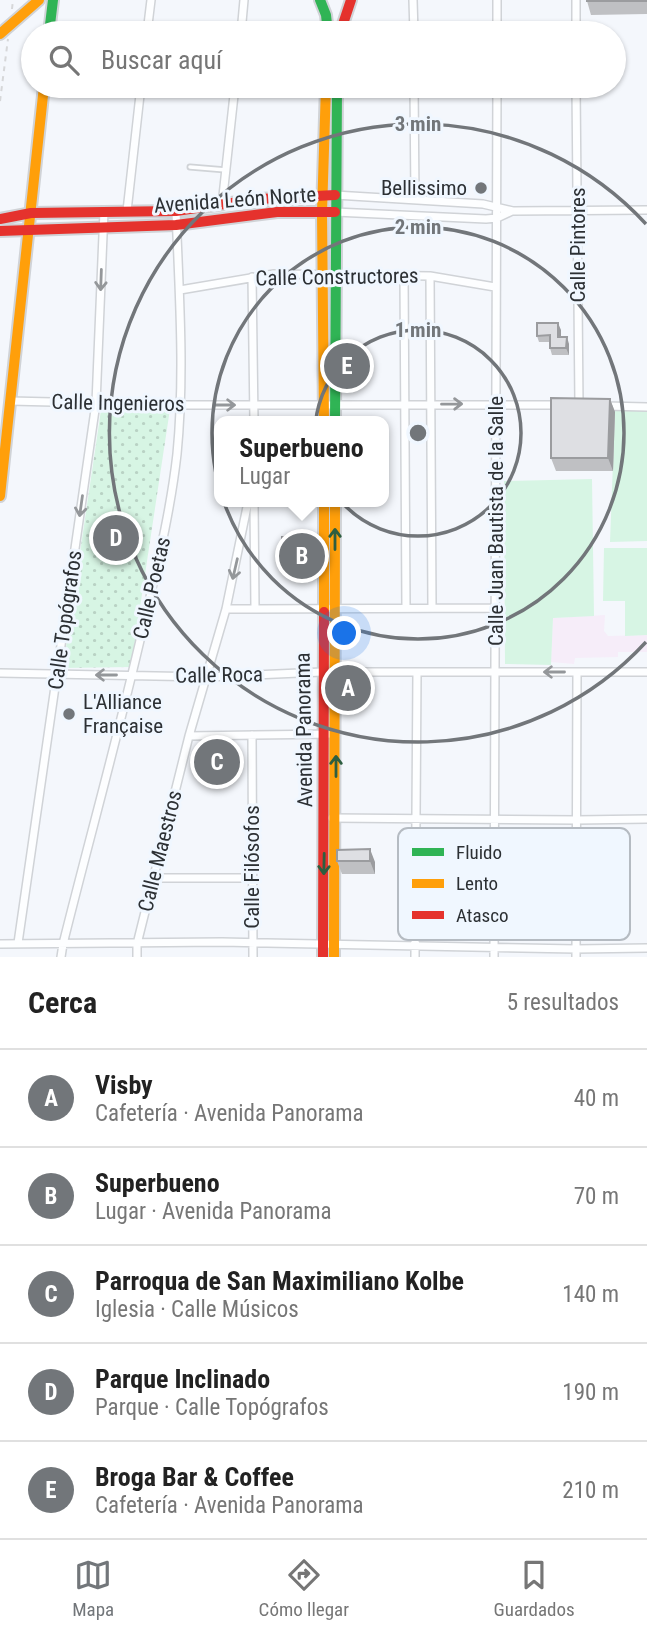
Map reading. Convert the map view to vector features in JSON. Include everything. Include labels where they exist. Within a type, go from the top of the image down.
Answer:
[{"type":"street","points":[[0,34],[39,0]]},
{"type":"street","points":[[51,21],[53,0]]},
{"type":"street","points":[[148,21],[151,0]]},
{"type":"street","points":[[241,21],[244,0]]},
{"type":"street","points":[[320,0],[327,21]]},
{"type":"street","points":[[344,21],[351,0]]},
{"type":"street","points":[[413,0],[414,21]]},
{"type":"street","points":[[496,0],[497,21]]},
{"type":"street","points":[[576,0],[576,21]]},
{"type":"street","points":[[0,496],[43,98]]},
{"type":"street","points":[[127,211],[140,98]]},
{"type":"street","points":[[222,205],[234,98]]},
{"type":"street","points":[[326,98],[329,196],[335,212],[329,275],[329,405],[326,416]]},
{"type":"street","points":[[329,275],[322,212],[329,196],[336,98]]},
{"type":"street","points":[[414,98],[415,200]]},
{"type":"street","name":"Calle Juan Bautista de la Salle","points":[[496,828],[497,98]]},
{"type":"street","name":"Calle Pintores","points":[[576,98],[579,405]]},
{"type":"street","name":"Avenida León Norte","points":[[0,219],[31,213],[176,211],[259,199],[329,196],[497,206],[513,211],[647,210]]},
{"type":"street","name":"Calle Topógrafos","points":[[18,943],[96,403],[104,211]]},
{"type":"street","name":"Calle Poetas","points":[[61,957],[133,675],[164,538],[177,455],[180,290],[176,211]]},
{"type":"street","name":"Avenida León Norte","points":[[0,231],[176,225],[252,214],[335,212],[497,218],[513,211]]},
{"type":"street","points":[[16,215],[16,229]]},
{"type":"street","name":"Calle Constructores","points":[[180,290],[274,274],[430,276],[495,287]]},
{"type":"street","points":[[404,275],[406,608]]},
{"type":"street","points":[[430,276],[432,607]]},
{"type":"street","points":[[253,277],[254,416]]},
{"type":"street","name":"Calle Ingenieros","points":[[10,401],[180,405],[496,403],[647,407]]},
{"type":"street","points":[[329,405],[333,416]]},
{"type":"street","name":"Calle Maestros","points":[[137,957],[137,944],[189,736],[226,609],[247,507]]},
{"type":"street","points":[[254,507],[255,608]]},
{"type":"street","name":"Avenida Panorama","points":[[324,507],[329,607]]},
{"type":"street","name":"Avenida Panorama","points":[[330,818],[322,734],[335,507]]},
{"type":"street","points":[[226,609],[495,608]]},
{"type":"street","name":"Calle Roca","points":[[0,673],[208,677],[327,672],[647,672]]},
{"type":"street","name":"Avenida Panorama","points":[[327,672],[335,734],[330,818],[329,945],[334,957]]},
{"type":"street","points":[[414,828],[417,673]]},
{"type":"street","points":[[577,673],[577,828]]},
{"type":"street","points":[[189,736],[335,734]]},
{"type":"street","name":"Calle Filósofos","points":[[252,735],[253,957]]},
{"type":"street","points":[[330,818],[647,818]]},
{"type":"street","points":[[154,878],[252,878]]},
{"type":"street","points":[[415,940],[415,957]]},
{"type":"street","name":"Calle Juan Bautista de la Salle","points":[[494,940],[494,957]]},
{"type":"street","points":[[0,944],[415,945],[576,953],[647,948]]},
{"type":"street","name":"Avenida Panorama","points":[[323,957],[329,945]]},
{"type":"lane","points":[[190,167],[226,170]]},
{"type":"path","points":[[0,101],[13,0]]},
{"type":"shaded area","points":[[605,615],[604,631],[608,636],[647,635],[647,652],[618,652],[618,657],[575,658],[574,664],[551,662],[553,618]]},
{"type":"green space","points":[[170,409],[131,667],[63,668],[101,410]]},
{"type":"green space","points":[[615,409],[647,409],[647,541],[610,542]]},
{"type":"green space","points":[[592,479],[594,616],[553,618],[551,665],[505,664],[504,481]]},
{"type":"green space","points":[[604,548],[647,548],[647,635],[625,636],[625,601],[603,601]]},
{"type":"building","points":[[647,0],[647,1],[587,1]]},
{"type":"building","points":[[537,323],[558,323],[558,337],[567,337],[566,348],[550,348],[550,335],[537,336]]},
{"type":"building","points":[[551,398],[610,399],[608,458],[551,458]]},
{"type":"building","points":[[282,537],[312,540],[312,553],[282,552]]},
{"type":"building","points":[[370,849],[370,861],[337,861],[337,850]]},
{"type":"traffic: fast","points":[[50,21],[53,0]]},
{"type":"traffic: fast","points":[[320,0],[327,21]]},
{"type":"traffic: fast","points":[[335,416],[337,98]]},
{"type":"traffic: slow","points":[[0,34],[39,0]]},
{"type":"traffic: slow","points":[[0,496],[43,98]]},
{"type":"traffic: slow","points":[[324,416],[322,212],[326,98]]},
{"type":"traffic: slow","points":[[324,507],[324,612]]},
{"type":"traffic: slow","points":[[334,957],[335,507]]},
{"type":"traffic: jam","points":[[344,21],[351,0]]},
{"type":"traffic: jam","points":[[0,219],[31,213],[176,211],[259,199],[335,195]]},
{"type":"traffic: jam","points":[[0,231],[176,225],[277,212],[335,212]]},
{"type":"traffic: jam","points":[[323,957],[324,612]]},
{"type":"place","name":"Bellissimo","points":[[481,188]]},
{"type":"place","name":"Broga Bar & Coffee","points":[[347,366]]},
{"type":"place","name":"Parque Inclinado","points":[[116,538]]},
{"type":"place","name":"Superbueno","points":[[302,556]]},
{"type":"place","name":"Visby","points":[[348,688]]},
{"type":"place","name":"L'Alliance Française","points":[[69,714]]},
{"type":"place","name":"Parroqua de San Maximiliano Kolbe","points":[[217,762]]}]
